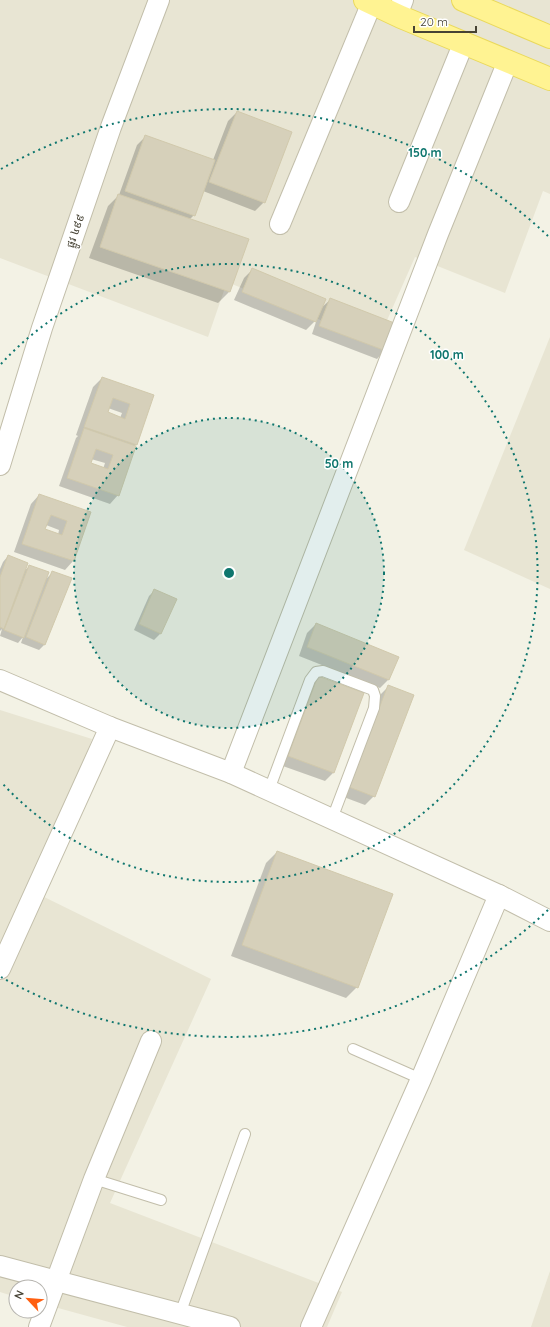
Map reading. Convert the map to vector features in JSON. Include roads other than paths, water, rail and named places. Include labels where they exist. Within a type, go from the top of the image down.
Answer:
[{"type":"main road","points":[[463,0],[547,33]]},
{"type":"main road","points":[[370,1],[400,7],[464,42],[550,79]]},
{"type":"street","name":"ផ្លូវ ៤៩៩","points":[[0,464],[49,306],[111,127],[159,0]]},
{"type":"street","points":[[280,224],[370,1]]},
{"type":"street","points":[[399,202],[464,42]]},
{"type":"street","points":[[231,773],[435,241],[508,62]]},
{"type":"street","points":[[0,680],[110,727],[231,773],[499,895],[550,921]]},
{"type":"street","points":[[0,969],[110,727]]},
{"type":"street","points":[[311,1327],[499,895]]},
{"type":"street","points":[[39,1327],[94,1179],[152,1041]]},
{"type":"street","points":[[0,1266],[230,1327]]},
{"type":"lane","points":[[269,790],[310,680],[316,672],[323,671],[372,690],[375,696],[374,708],[332,819]]},
{"type":"lane","points":[[353,1049],[420,1079]]},
{"type":"lane","points":[[180,1314],[245,1134]]},
{"type":"lane","points":[[94,1179],[161,1200]]}]
